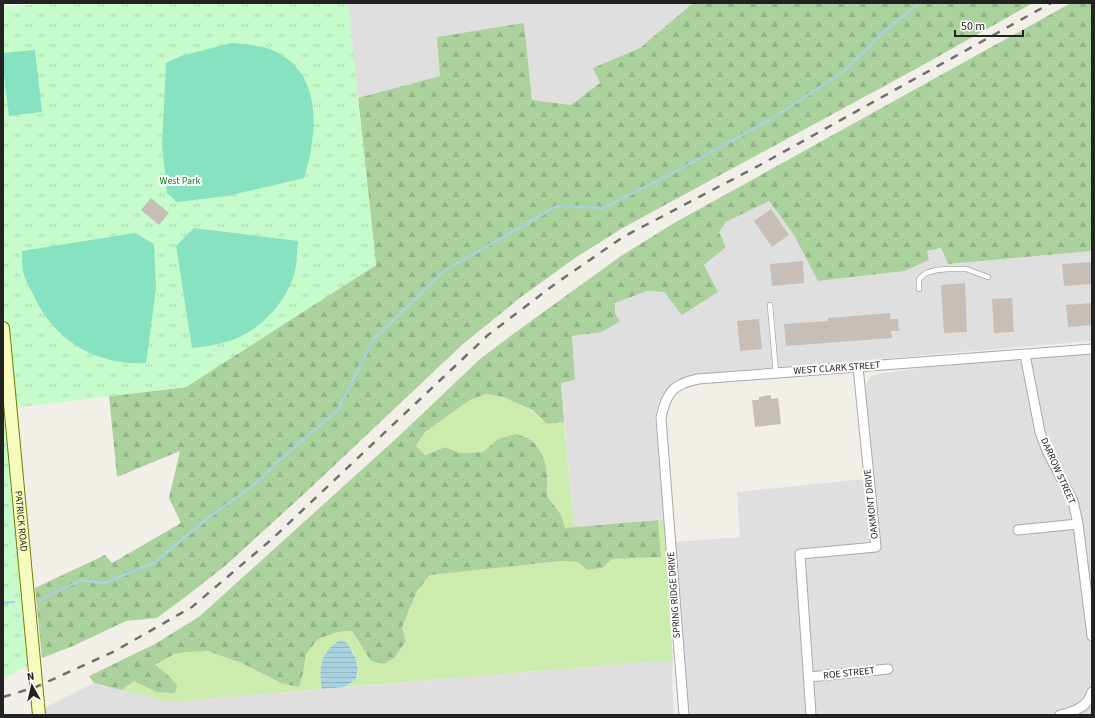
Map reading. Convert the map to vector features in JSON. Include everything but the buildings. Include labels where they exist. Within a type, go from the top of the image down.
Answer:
[{"type":"street","name":"PATRICK ROAD","points":[[3,328],[39,715]]},
{"type":"street","name":"WEST CLARK STREET","points":[[665,474],[661,418],[667,398],[672,390],[685,382],[698,379],[1092,349]]},
{"type":"street","name":"DARROW STREET","points":[[1025,355],[1040,432],[1047,451],[1073,501],[1078,524],[1092,636]]},
{"type":"street","name":"OAKMONT DRIVE","points":[[811,715],[810,677],[800,554],[876,547],[858,367]]},
{"type":"street","name":"SPRING RIDGE DRIVE","points":[[665,474],[684,715]]},
{"type":"street","points":[[1018,530],[1078,524]]},
{"type":"street","name":"ROE STREET","points":[[810,677],[888,669]]},
{"type":"street","points":[[1060,715],[1070,713],[1086,705],[1092,692]]},
{"type":"lane","points":[[919,289],[919,279],[926,273],[937,270],[966,269],[988,277]]},
{"type":"lane","points":[[770,305],[776,373]]},
{"type":"shaded area","points":[[348,3],[693,3],[640,48],[593,68],[600,83],[571,105],[532,100],[524,23],[440,76],[358,98]]},
{"type":"shaded area","points":[[769,201],[794,235],[927,251],[941,248],[948,264],[1092,251],[1092,341],[698,374],[685,377],[675,381],[664,393],[658,405],[655,418],[664,519],[574,528],[561,383],[575,380],[572,336],[602,332],[620,320],[615,313],[615,303],[647,291],[718,292],[704,265],[726,247],[719,232],[726,222]]},
{"type":"shaded area","points":[[1092,354],[1092,715],[689,715],[674,542],[740,537],[737,492],[874,478],[865,386],[871,376],[928,367]]},
{"type":"shaded area","points":[[673,660],[672,684],[674,715],[45,715],[45,708],[94,683],[170,702]]},
{"type":"green space","name":"West Park","points":[[52,3],[348,3],[376,265],[186,387],[5,409],[27,666],[3,679],[3,7]]},
{"type":"green space","points":[[693,3],[1033,3],[923,65],[621,229],[575,258],[521,297],[463,344],[225,566],[184,598],[157,618],[126,621],[73,646],[42,658],[35,588],[105,555],[112,563],[181,523],[169,498],[180,451],[117,477],[109,396],[186,387],[376,265],[358,98],[440,76],[437,37],[524,23],[532,100],[571,105],[600,83],[593,68],[640,48]]},
{"type":"green space","points":[[1071,3],[1092,3],[1092,251],[948,264],[941,248],[927,251],[929,260],[904,271],[818,281],[794,235],[769,201],[726,222],[719,232],[726,247],[704,265],[718,292],[682,315],[664,292],[647,291],[615,303],[615,313],[620,321],[602,332],[572,336],[575,380],[561,383],[564,422],[547,424],[532,410],[503,397],[486,394],[470,400],[425,432],[416,446],[425,455],[445,447],[459,453],[483,452],[498,439],[516,434],[527,438],[533,442],[542,454],[547,475],[547,496],[561,515],[565,528],[658,520],[661,557],[612,559],[602,568],[587,570],[578,562],[562,561],[430,575],[417,591],[402,627],[406,641],[394,658],[384,664],[371,661],[352,631],[338,632],[318,639],[306,654],[299,687],[281,683],[242,663],[207,651],[174,654],[155,665],[168,675],[177,685],[175,693],[156,692],[134,681],[122,690],[94,683],[89,676],[155,644],[200,616],[399,436],[480,359],[621,256],[674,223]]},
{"type":"green space","points":[[231,43],[273,50],[291,62],[301,74],[308,87],[314,117],[311,149],[304,178],[227,196],[177,202],[167,193],[162,146],[166,63],[181,56]]},
{"type":"green space","points":[[35,50],[42,112],[9,116],[3,67],[3,53]]},
{"type":"green space","points":[[194,228],[298,241],[295,271],[290,286],[284,297],[268,317],[248,332],[237,338],[218,344],[192,348],[176,246]]},
{"type":"green space","points":[[135,233],[154,244],[156,288],[146,363],[127,363],[109,360],[77,346],[63,336],[41,309],[24,275],[22,266],[22,251]]},
{"type":"green space","points":[[486,394],[504,398],[520,404],[547,424],[564,422],[574,528],[565,529],[561,515],[547,496],[548,478],[498,439],[483,452],[459,453],[445,447],[424,455],[416,446],[425,432],[470,400]]},
{"type":"green space","points":[[664,519],[673,660],[345,687],[358,676],[358,664],[352,650],[320,677],[322,689],[170,702],[122,690],[134,681],[156,692],[168,675],[155,666],[173,654],[186,651],[214,653],[257,670],[281,683],[303,673],[306,654],[318,639],[338,632],[352,631],[371,661],[406,641],[402,627],[417,591],[430,575],[562,561],[578,562],[587,570],[602,568],[612,558],[661,557],[658,520]]},
{"type":"water","points":[[340,640],[347,643],[356,659],[358,670],[356,679],[345,687],[322,689],[320,675],[322,662],[329,650]]},
{"type":"waterway","points":[[40,600],[81,580],[104,583],[154,563],[208,518],[259,481],[276,463],[338,410],[373,340],[444,271],[557,206],[603,208],[673,173],[771,119],[843,72],[885,31],[919,3]]},
{"type":"waterway","points":[[3,603],[14,602]]},
{"type":"railway","points":[[3,697],[36,687],[115,651],[192,607],[272,539],[488,335],[555,284],[623,237],[760,165],[1051,3]]}]
